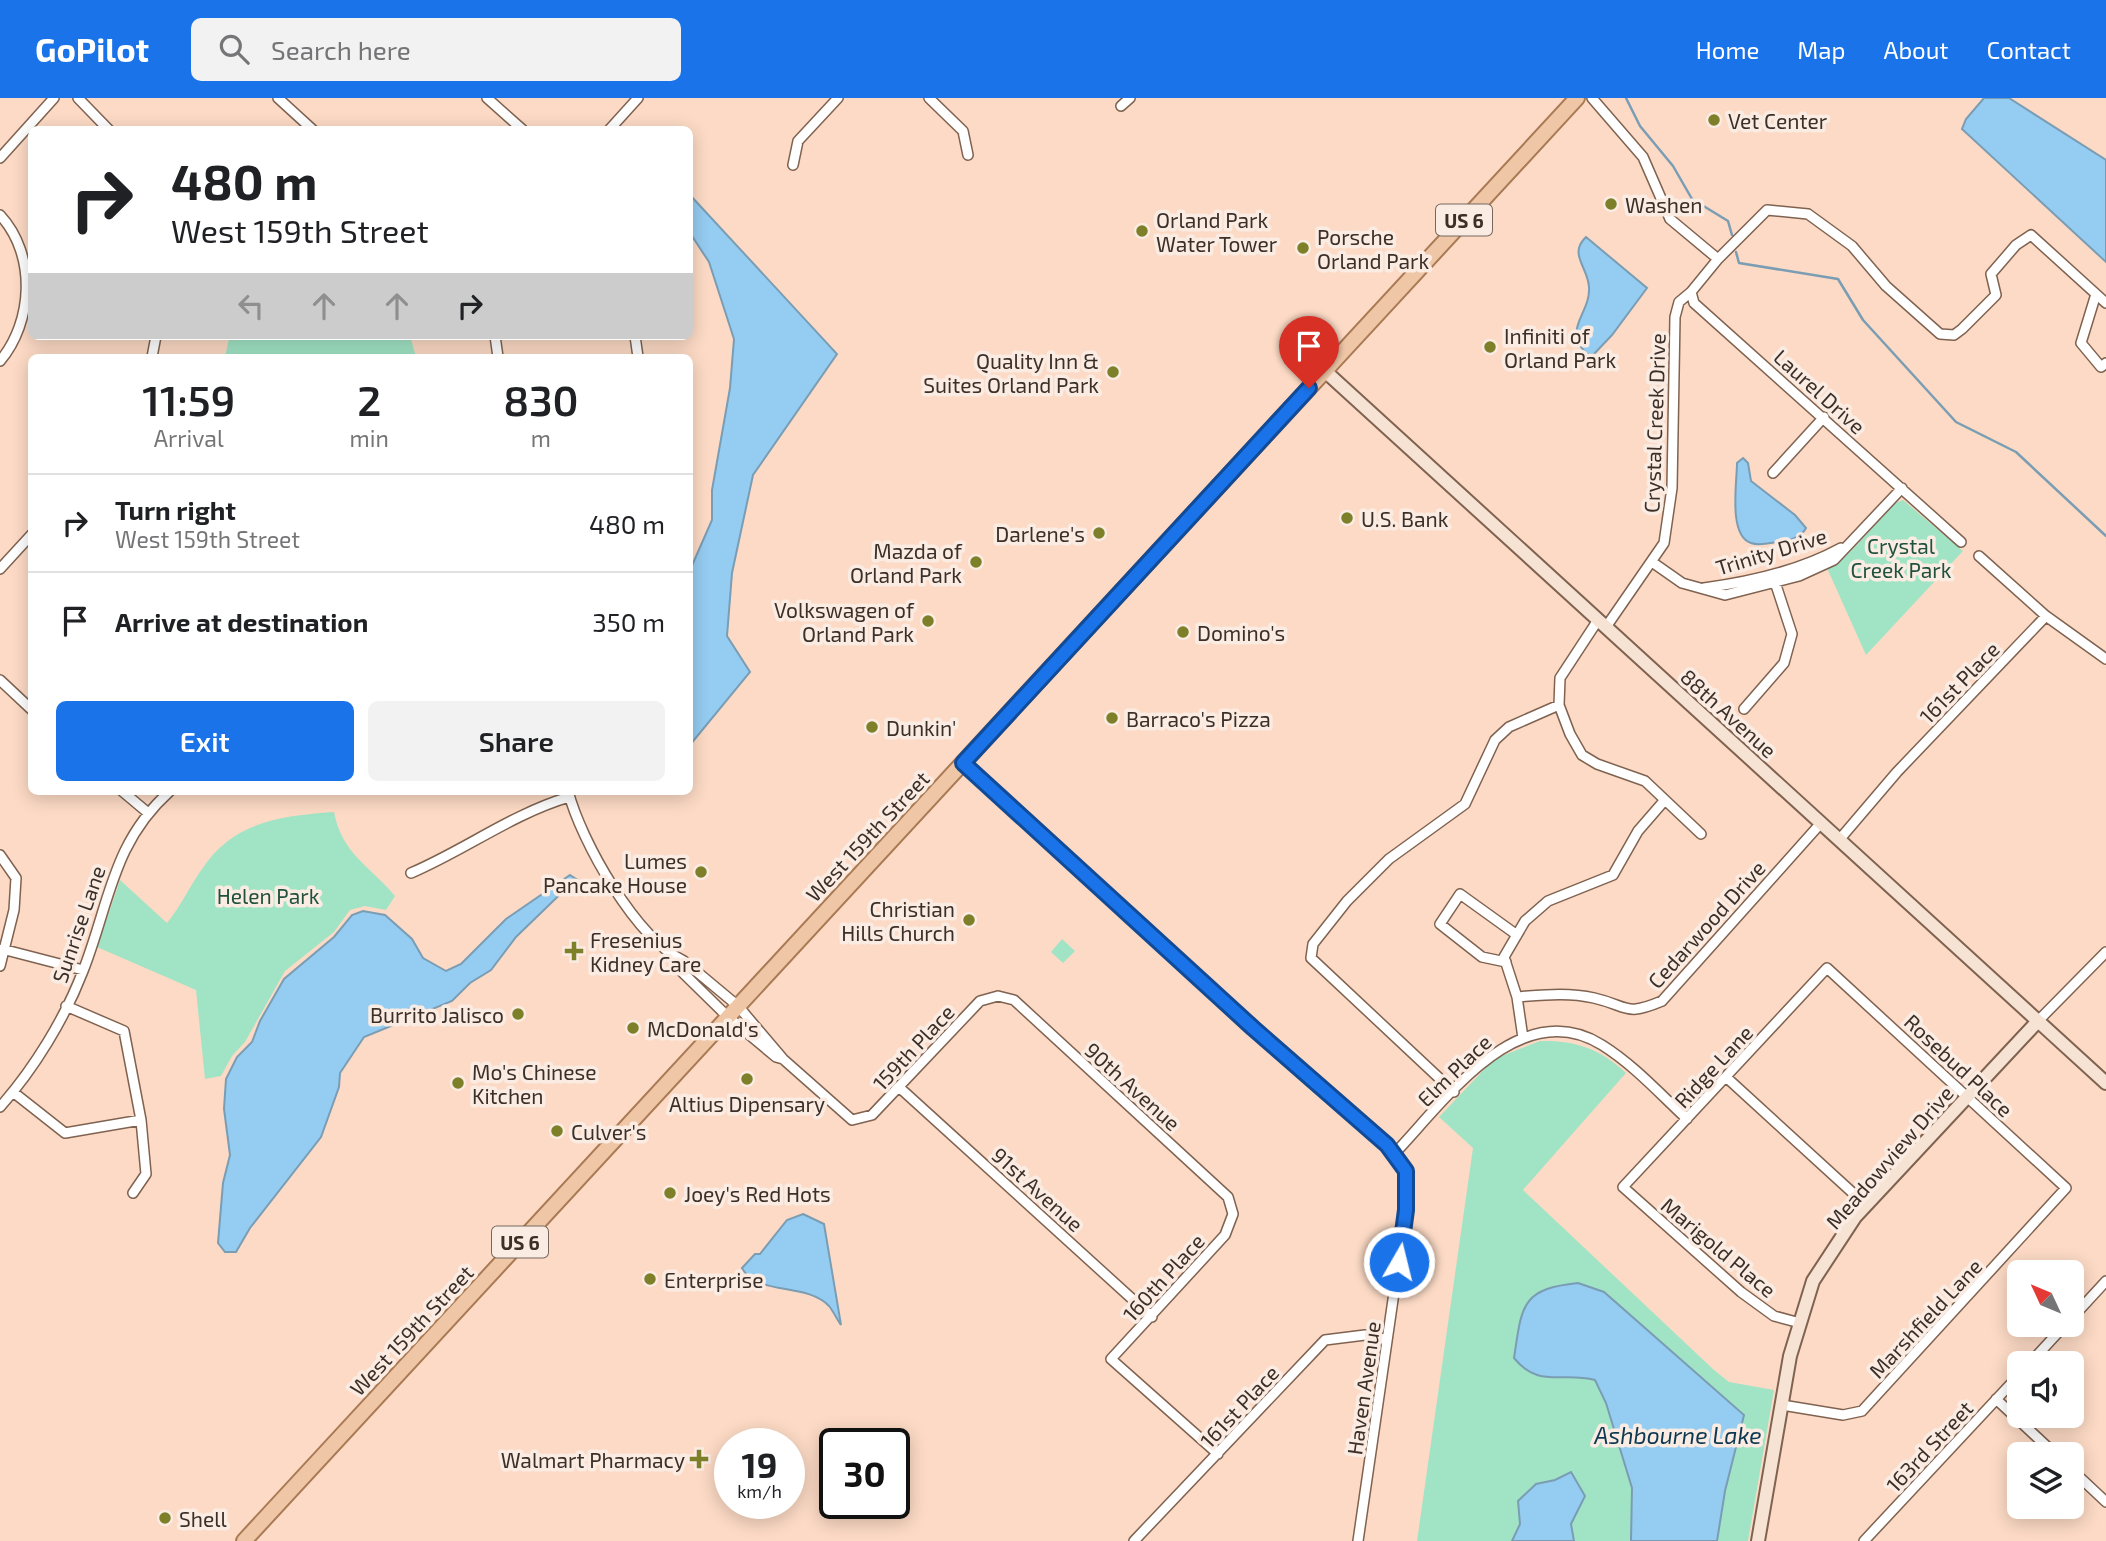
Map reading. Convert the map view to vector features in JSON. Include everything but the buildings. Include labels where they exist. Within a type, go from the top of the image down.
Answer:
[{"type":"main road","name":"West 159th Street","points":[[244,1541],[1577,98]]},
{"type":"street","points":[[29,126],[54,98]]},
{"type":"street","points":[[78,98],[105,126]]},
{"type":"street","points":[[278,98],[309,126]]},
{"type":"street","points":[[487,98],[518,126]]},
{"type":"street","points":[[613,126],[638,98]]},
{"type":"street","points":[[793,165],[798,141],[838,98]]},
{"type":"street","points":[[929,98],[963,131],[968,155]]},
{"type":"street","points":[[1121,107],[1130,98]]},
{"type":"street","points":[[1592,98],[1643,157],[1670,219],[1718,259]]},
{"type":"street","points":[[0,158],[28,127]]},
{"type":"street","points":[[1691,292],[1718,259],[1767,210],[1808,214],[1852,246],[1886,286],[1940,334],[1954,335],[1996,295],[1991,274],[2015,245],[2031,235],[2106,303]]},
{"type":"street","points":[[0,215],[20,249],[26,279],[24,316],[14,345],[0,361]]},
{"type":"street","name":"Laurel Drive","points":[[1691,292],[1694,303],[1961,542]]},
{"type":"street","name":"Crystal Creek Drive","points":[[1559,705],[1560,678],[1664,543],[1672,488],[1675,317],[1679,303],[1691,292]]},
{"type":"street","points":[[2096,294],[2081,343],[2102,367],[2106,363]]},
{"type":"street","name":"88th Avenue","points":[[1325,371],[2106,1083]]},
{"type":"street","points":[[1773,473],[1824,417]]},
{"type":"street","name":"Trinity Drive","points":[[1652,562],[1665,573],[1699,588],[1725,595],[1776,583],[1817,570],[1834,560],[1902,488]]},
{"type":"street","points":[[0,569],[28,538]]},
{"type":"street","name":"Trinity Drive","points":[[1699,588],[1772,573],[1831,554],[1851,542]]},
{"type":"street","points":[[1979,556],[2046,616],[2106,659]]},
{"type":"street","points":[[1744,709],[1784,663],[1792,634],[1772,573]]},
{"type":"street","name":"161st Place","points":[[1839,839],[1897,772],[2046,616]]},
{"type":"street","points":[[0,680],[28,706]]},
{"type":"street","points":[[1454,1092],[1311,958],[1313,944],[1347,901],[1389,859],[1465,804],[1495,740],[1508,727],[1559,705],[1582,755],[1597,764],[1645,781],[1701,834]]},
{"type":"street","name":"Haven Avenue","points":[[963,763],[1394,1154],[1406,1171],[1406,1210],[1358,1541]]},
{"type":"street","points":[[127,795],[147,812]]},
{"type":"street","name":"Sunrise Lane","points":[[0,1107],[13,1093],[66,1006],[83,970],[121,854],[147,812],[166,795]]},
{"type":"street","points":[[411,873],[461,850],[527,811],[566,795]]},
{"type":"street","points":[[568,795],[589,844],[628,908],[675,957],[684,961],[776,1057],[783,1059]]},
{"type":"street","points":[[1523,1038],[1517,997],[1504,957],[1525,921],[1548,901],[1613,875],[1638,831],[1664,801]]},
{"type":"street","name":"Cedarwood Drive","points":[[1517,997],[1556,993],[1596,998],[1622,1009],[1638,1011],[1662,1001],[1821,823]]},
{"type":"street","points":[[0,855],[16,878],[14,910],[2,949],[0,966]]},
{"type":"street","points":[[1506,962],[1482,957],[1440,923],[1460,894],[1517,935]]},
{"type":"street","points":[[2,949],[83,970]]},
{"type":"street","points":[[2038,1021],[2106,952]]},
{"type":"street","points":[[675,957],[677,967],[733,1012],[783,1059]]},
{"type":"street","name":"Ridge Lane","points":[[1623,1187],[1827,968]]},
{"type":"street","name":"Rosebud Place","points":[[1827,968],[2066,1188]]},
{"type":"street","name":"159th Place","points":[[783,1059],[852,1120],[872,1115],[980,1001],[998,996]]},
{"type":"street","name":"90th Avenue","points":[[998,996],[1014,1000],[1228,1197],[1233,1214]]},
{"type":"street","points":[[66,1006],[124,1031],[141,1119],[146,1174],[133,1193]]},
{"type":"street","name":"Meadowview Drive","points":[[1758,1541],[1790,1356],[1813,1281],[1866,1205],[2038,1021]]},
{"type":"street","name":"Elm Place","points":[[1394,1154],[1489,1056],[1512,1041],[1548,1032],[1572,1033],[1600,1043],[1631,1066],[1687,1119]]},
{"type":"street","points":[[1726,1077],[1866,1205]]},
{"type":"street","name":"91st Avenue","points":[[900,1088],[1152,1317]]},
{"type":"street","points":[[13,1093],[65,1133],[141,1119]]},
{"type":"street","name":"Marigold Place","points":[[1623,1187],[1741,1293],[1774,1316],[1800,1323]]},
{"type":"street","name":"Marshfield Lane","points":[[1782,1405],[1843,1415],[1863,1411],[2066,1188]]},
{"type":"street","name":"160th Place","points":[[1218,1454],[1111,1359],[1225,1235],[1233,1214]]},
{"type":"street","points":[[2084,1305],[2106,1281]]},
{"type":"street","name":"161st Place","points":[[1134,1541],[1325,1340],[1366,1335],[1387,1340]]},
{"type":"street","points":[[2041,1351],[2054,1337]]},
{"type":"street","name":"163rd Street","points":[[1864,1541],[2007,1388]]},
{"type":"street","points":[[1996,1399],[2042,1442]]},
{"type":"street","points":[[2084,1481],[2106,1502]]},
{"type":"green space","points":[[229,340],[411,340],[415,354],[226,354]]},
{"type":"green space","name":"Crystal Creek Park","points":[[1903,500],[1963,551],[1866,655],[1827,568],[1851,551],[1895,503]]},
{"type":"green space","name":"Helen Park","points":[[334,812],[343,839],[350,849],[395,896],[386,910],[365,906],[350,910],[334,932],[285,971],[245,1042],[232,1056],[221,1076],[205,1079],[196,990],[97,947],[120,880],[167,923],[202,869],[229,840],[260,824],[277,819]]},
{"type":"green space","points":[[1062,939],[1075,951],[1063,963],[1051,952]]},
{"type":"green space","points":[[1540,1041],[1565,1042],[1587,1048],[1607,1058],[1626,1073],[1523,1190],[1729,1382],[1774,1390],[1748,1541],[1417,1541],[1473,1148],[1439,1117],[1494,1059]]},
{"type":"water","points":[[1984,98],[2009,98],[2106,160],[2106,262],[1962,129],[1966,119]]},
{"type":"water","points":[[693,198],[837,354],[753,475],[732,573],[727,636],[750,672],[693,741],[693,563],[712,520],[712,490],[730,388],[734,339],[709,262],[693,238]]},
{"type":"water","points":[[1586,237],[1647,288],[1612,335],[1594,354],[1587,354],[1577,337],[1589,287],[1579,255],[1581,243]]},
{"type":"water","points":[[1743,458],[1748,463],[1751,481],[1795,515],[1806,528],[1801,534],[1786,541],[1761,544],[1751,543],[1744,538],[1736,520],[1735,508],[1737,463]]},
{"type":"water","points":[[570,875],[576,879],[516,937],[491,970],[470,983],[452,1001],[364,1037],[340,1073],[339,1087],[321,1137],[250,1228],[236,1252],[225,1252],[218,1243],[223,1183],[230,1155],[224,1109],[226,1079],[237,1057],[252,1042],[260,1021],[284,979],[334,937],[352,915],[363,911],[385,915],[412,939],[423,958],[446,971],[461,964],[506,919]]},
{"type":"water","points":[[803,1214],[824,1224],[841,1325],[829,1306],[820,1299],[758,1282],[749,1277],[742,1268],[755,1254],[760,1254],[787,1220]]},
{"type":"water","name":"Ashbourne Lake","points":[[1578,1283],[1604,1292],[1744,1415],[1725,1491],[1717,1541],[1631,1541],[1632,1488],[1606,1403],[1595,1380],[1542,1376],[1523,1367],[1514,1358],[1519,1325],[1528,1303],[1535,1295],[1545,1290]]},
{"type":"water","points":[[1571,1472],[1585,1496],[1571,1524],[1574,1541],[1512,1541],[1520,1524],[1518,1501],[1536,1484],[1555,1480]]},
{"type":"waterway","points":[[1626,98],[1640,126],[1673,166],[1692,199],[1728,221],[1732,235]]},
{"type":"waterway","points":[[1736,252],[1739,263],[1838,279],[1863,320],[1956,422],[2016,452],[2106,536]]},
{"type":"place","name":"Vet Center","points":[[1714,120]]},
{"type":"place","name":"Washen","points":[[1611,204]]},
{"type":"place","name":"Orland Park Water Tower","points":[[1142,231]]},
{"type":"place","name":"Porsche Orland Park","points":[[1303,248]]},
{"type":"place","name":"Infiniti of Orland Park","points":[[1490,347]]},
{"type":"place","name":"Quality Inn & Suites Orland Park","points":[[1113,372]]},
{"type":"place","name":"U.S. Bank","points":[[1347,518]]},
{"type":"place","name":"Darlene's","points":[[1099,533]]},
{"type":"place","name":"Mazda of Orland Park","points":[[976,562]]},
{"type":"place","name":"Volkswagen of Orland Park","points":[[928,621]]},
{"type":"place","name":"Domino's","points":[[1183,632]]},
{"type":"place","name":"Barraco's Pizza","points":[[1112,718]]},
{"type":"place","name":"Dunkin'","points":[[872,727]]},
{"type":"place","name":"Lumes Pancake House","points":[[701,872]]},
{"type":"place","name":"Christian Hills Church","points":[[969,920]]},
{"type":"place","name":"Fresenius Kidney Care","points":[[574,951]]},
{"type":"place","name":"Burrito Jalisco","points":[[518,1014]]},
{"type":"place","name":"McDonald's","points":[[633,1028]]},
{"type":"place","name":"Altius Dipensary","points":[[747,1079]]},
{"type":"place","name":"Mo's Chinese Kitchen","points":[[458,1083]]},
{"type":"place","name":"Culver's","points":[[557,1131]]},
{"type":"place","name":"Joey's Red Hots","points":[[670,1193]]},
{"type":"place","name":"Enterprise","points":[[650,1279]]},
{"type":"place","name":"Walmart Pharmacy","points":[[699,1459]]},
{"type":"place","name":"Shell","points":[[165,1518]]},
{"type":"route","points":[[1309,388],[963,763],[1253,1028],[1387,1145],[1406,1171],[1406,1210],[1399,1262]]}]
